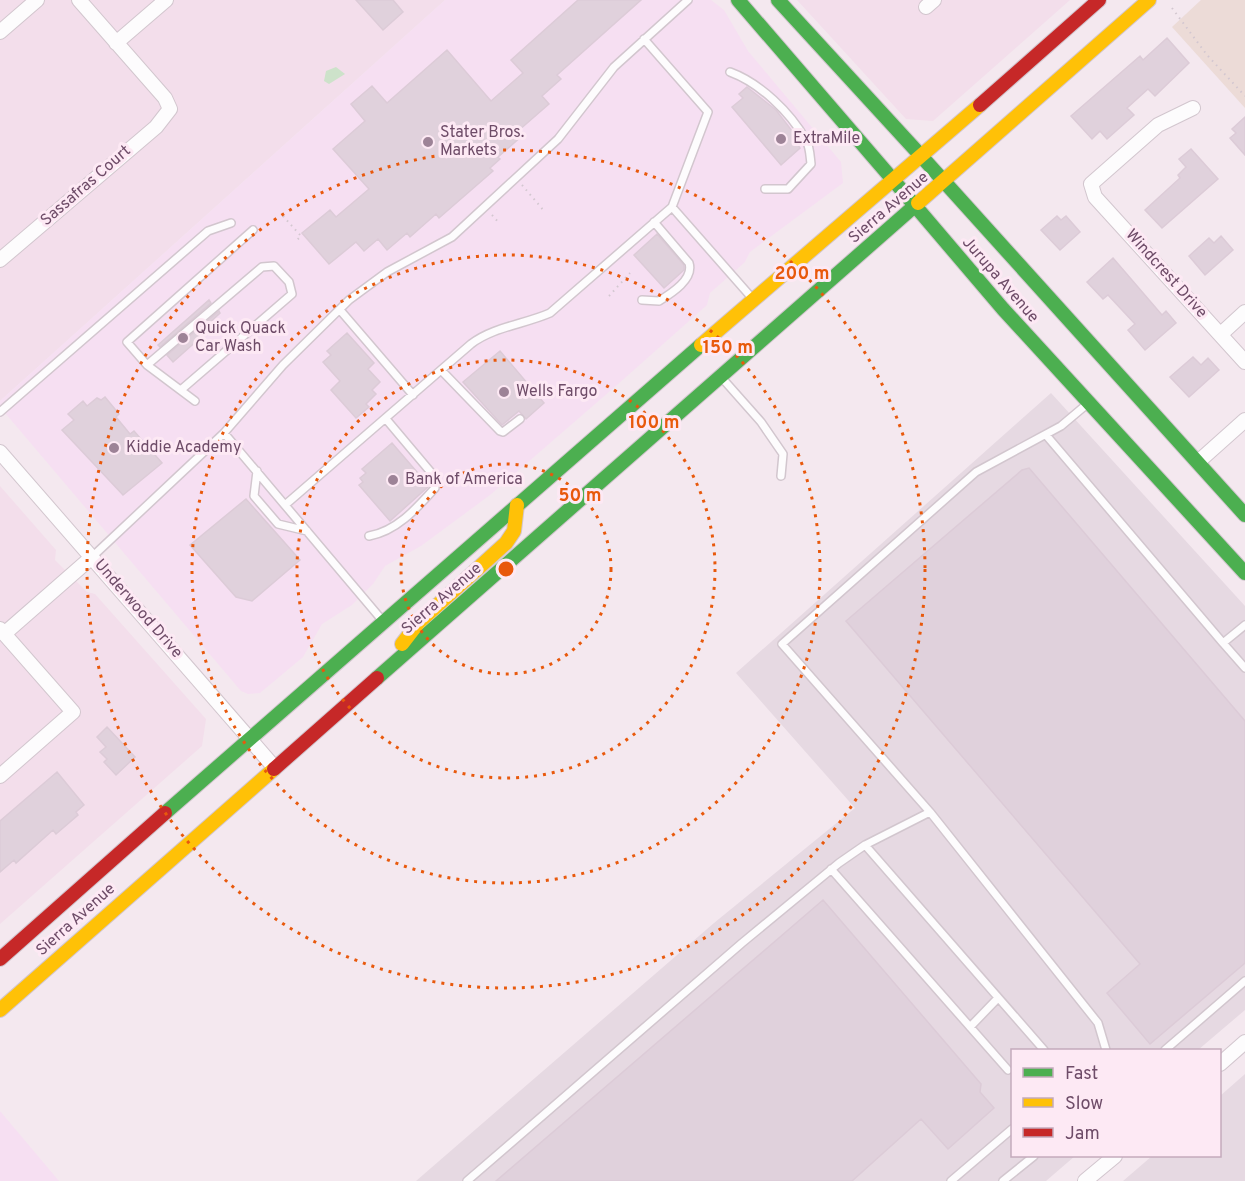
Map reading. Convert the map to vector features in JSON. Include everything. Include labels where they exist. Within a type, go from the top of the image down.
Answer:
[{"type":"main road","name":"Jurupa Avenue","points":[[738,0],[1088,404],[1245,573]]},
{"type":"main road","name":"Jurupa Avenue","points":[[778,0],[945,181],[1245,515]]},
{"type":"main road","name":"Sierra Avenue","points":[[0,959],[249,737],[517,504],[922,158],[1099,0]]},
{"type":"main road","name":"Sierra Avenue","points":[[0,1010],[274,766],[722,378],[1149,0]]},
{"type":"main road","points":[[386,670],[418,622],[506,543],[514,531],[517,504]]},
{"type":"street","points":[[0,32],[37,0]]},
{"type":"street","points":[[79,0],[116,43],[166,0]]},
{"type":"street","name":"Sassafras Court","points":[[0,260],[156,127],[170,110],[165,98],[116,43]]},
{"type":"street","name":"Windcrest Drive","points":[[1193,108],[1158,125],[1091,184],[1095,197],[1245,362]]},
{"type":"street","points":[[1221,334],[1245,312]]},
{"type":"street","points":[[1198,462],[1245,420]]},
{"type":"street","name":"Underwood Drive","points":[[0,452],[274,766]]},
{"type":"street","points":[[0,776],[73,712],[2,631],[92,557]]},
{"type":"street","points":[[1221,1063],[1245,1042]]},
{"type":"street","points":[[1085,1181],[1113,1157]]},
{"type":"lane","points":[[92,557],[224,433],[283,365],[366,285],[452,237],[558,139],[614,67],[688,0]]},
{"type":"lane","points":[[285,505],[480,337],[530,322],[550,313],[672,207],[708,112],[645,39]]},
{"type":"lane","points":[[730,72],[750,79],[775,101],[807,142],[811,164],[788,189],[765,189]]},
{"type":"lane","points":[[672,207],[754,301]]},
{"type":"lane","points":[[642,300],[659,301],[689,277],[691,269],[689,263],[654,222]]},
{"type":"lane","points":[[0,412],[208,231],[231,223]]},
{"type":"lane","points":[[195,401],[147,365],[127,342],[253,230]]},
{"type":"lane","points":[[147,365],[262,267],[274,266],[289,282],[292,294],[182,389]]},
{"type":"lane","points":[[340,310],[413,395]]},
{"type":"lane","points":[[441,370],[500,431],[503,432],[520,419]]},
{"type":"lane","points":[[722,378],[761,422],[783,453],[781,476]]},
{"type":"lane","points":[[1088,404],[1061,426],[976,472],[782,644],[930,812],[1098,1023],[1106,1049]]},
{"type":"lane","points":[[369,537],[384,533],[398,524],[435,488],[434,476],[386,419]]},
{"type":"lane","points":[[224,433],[384,622]]},
{"type":"lane","points":[[1046,435],[1245,668]]},
{"type":"lane","points":[[257,471],[254,496],[278,524],[308,531]]},
{"type":"lane","points":[[1224,643],[1245,625]]},
{"type":"lane","points":[[467,1181],[831,869],[865,845],[930,812]]},
{"type":"lane","points":[[865,845],[1043,1049]]},
{"type":"lane","points":[[831,869],[1008,1070]]},
{"type":"lane","points":[[1166,1049],[1245,981]]},
{"type":"lane","points":[[970,1027],[998,998]]},
{"type":"lane","points":[[951,1181],[1011,1132]]},
{"type":"lane","points":[[1003,1181],[1031,1157]]},
{"type":"path","points":[[1172,8],[1207,55],[1245,96]]},
{"type":"path","points":[[515,178],[545,212]]},
{"type":"path","points":[[283,216],[301,236],[297,240]]},
{"type":"path","points":[[609,296],[622,285],[630,273]]},
{"type":"shaded area","points":[[0,0],[445,0],[0,401]]},
{"type":"shaded area","points":[[445,0],[711,0],[724,10],[748,51],[841,162],[843,183],[750,252],[745,262],[710,293],[707,305],[617,385],[490,495],[421,546],[385,566],[373,584],[352,605],[322,624],[303,657],[260,693],[248,694],[241,691],[0,407],[0,401]]},
{"type":"shaded area","points":[[797,0],[1070,0],[933,121],[906,119]]},
{"type":"shaded area","points":[[1201,0],[1245,0],[1245,108],[1172,27]]},
{"type":"shaded area","points":[[336,67],[345,74],[329,84],[324,81],[326,71]]},
{"type":"shaded area","points":[[1051,393],[1245,606],[1245,1010],[1199,1049],[1011,1049],[1011,1157],[1074,1157],[1046,1181],[416,1181],[714,923],[855,808],[736,673]]},
{"type":"shaded area","points":[[0,486],[56,550],[55,560],[87,592],[95,594],[206,719],[202,746],[0,924]]},
{"type":"shaded area","points":[[1245,1074],[1245,1181],[1123,1181],[1151,1157],[1221,1157],[1221,1095]]},
{"type":"shaded area","points":[[0,1111],[59,1181],[0,1181]]},
{"type":"building","points":[[356,0],[393,0],[403,12],[383,30]]},
{"type":"building","name":"Stater Bros. Markets","points":[[578,0],[641,0],[557,75],[561,79],[542,96],[549,104],[518,131],[522,136],[498,157],[500,159],[490,168],[493,171],[439,218],[436,214],[410,237],[407,233],[387,250],[378,239],[364,251],[356,242],[329,264],[302,233],[330,210],[336,217],[369,189],[333,149],[365,121],[351,104],[372,86],[387,103],[447,50],[491,101],[523,73],[511,60]]},
{"type":"building","points":[[1167,38],[1189,63],[1155,96],[1148,89],[1127,108],[1134,115],[1107,139],[1100,131],[1092,139],[1071,116],[1140,56],[1143,60]]},
{"type":"building","points":[[747,87],[776,110],[799,140],[796,142],[800,148],[781,165],[732,107],[743,98],[739,94]]},
{"type":"building","points":[[1245,117],[1245,155],[1230,138],[1236,133],[1232,129]]},
{"type":"building","points":[[1191,149],[1218,179],[1162,228],[1145,210],[1180,178],[1178,175],[1186,167],[1179,159]]},
{"type":"building","points":[[1057,216],[1061,220],[1066,216],[1080,232],[1060,250],[1041,230]]},
{"type":"building","points":[[657,234],[684,265],[684,270],[664,288],[634,255]]},
{"type":"building","points":[[1221,236],[1233,250],[1205,275],[1189,256],[1209,238],[1214,243]]},
{"type":"building","points":[[1113,258],[1162,315],[1166,311],[1176,323],[1145,350],[1128,330],[1135,324],[1108,295],[1103,299],[1087,282]]},
{"type":"building","points":[[209,300],[211,303],[160,347],[158,345]]},
{"type":"building","points":[[219,311],[220,313],[205,327],[208,331],[173,362],[167,355]]},
{"type":"building","points":[[347,333],[374,363],[368,369],[380,382],[372,390],[376,394],[366,404],[369,407],[356,418],[331,390],[340,381],[323,362],[331,355],[327,351]]},
{"type":"building","name":"Wells Fargo","points":[[500,351],[544,403],[526,419],[519,411],[502,425],[463,382]]},
{"type":"building","points":[[1193,357],[1201,365],[1208,358],[1219,370],[1189,397],[1170,377]]},
{"type":"building","name":"Kiddie Academy","points":[[105,397],[119,414],[116,417],[130,434],[134,431],[162,463],[123,495],[62,430],[74,420],[68,414],[83,401],[87,406],[97,398],[101,400]]},
{"type":"building","name":"Bank of America","points":[[392,443],[429,486],[390,521],[359,485],[363,482],[360,478],[366,473],[362,469]]},
{"type":"building","points":[[1029,468],[1245,721],[1245,963],[1150,1044],[1107,993],[1140,964],[846,621],[1022,470]]},
{"type":"building","points":[[246,499],[300,560],[252,601],[236,597],[190,545]]},
{"type":"building","points":[[107,727],[135,757],[116,775],[104,762],[107,759],[100,752],[106,747],[97,737]]},
{"type":"building","points":[[57,772],[84,805],[76,812],[78,815],[56,834],[53,830],[16,863],[14,860],[0,872],[0,821]]},
{"type":"building","points":[[823,900],[981,1084],[980,1092],[994,1108],[948,1149],[921,1119],[852,1181],[496,1181]]},
{"type":"traffic: fast","points":[[738,0],[894,181]]},
{"type":"traffic: fast","points":[[778,0],[922,157]]},
{"type":"traffic: fast","points":[[922,157],[1245,515]]},
{"type":"traffic: fast","points":[[894,181],[1003,309],[1245,573]]},
{"type":"traffic: fast","points":[[377,678],[918,203]]},
{"type":"traffic: fast","points":[[165,813],[701,345]]},
{"type":"traffic: slow","points":[[918,203],[1149,0]]},
{"type":"traffic: slow","points":[[701,345],[980,105]]},
{"type":"traffic: slow","points":[[402,644],[419,622],[506,543],[514,531],[517,505]]},
{"type":"traffic: slow","points":[[0,1010],[274,769]]},
{"type":"traffic: jam","points":[[980,105],[1099,0]]},
{"type":"traffic: jam","points":[[274,769],[377,678]]},
{"type":"traffic: jam","points":[[0,959],[165,813]]},
{"type":"place","name":"ExtraMile","points":[[781,139]]},
{"type":"place","name":"Stater Bros. Markets","points":[[428,142]]},
{"type":"place","name":"Quick Quack Car Wash","points":[[183,338]]},
{"type":"place","name":"Wells Fargo","points":[[504,392]]},
{"type":"place","name":"Kiddie Academy","points":[[114,448]]},
{"type":"place","name":"Bank of America","points":[[393,480]]}]
